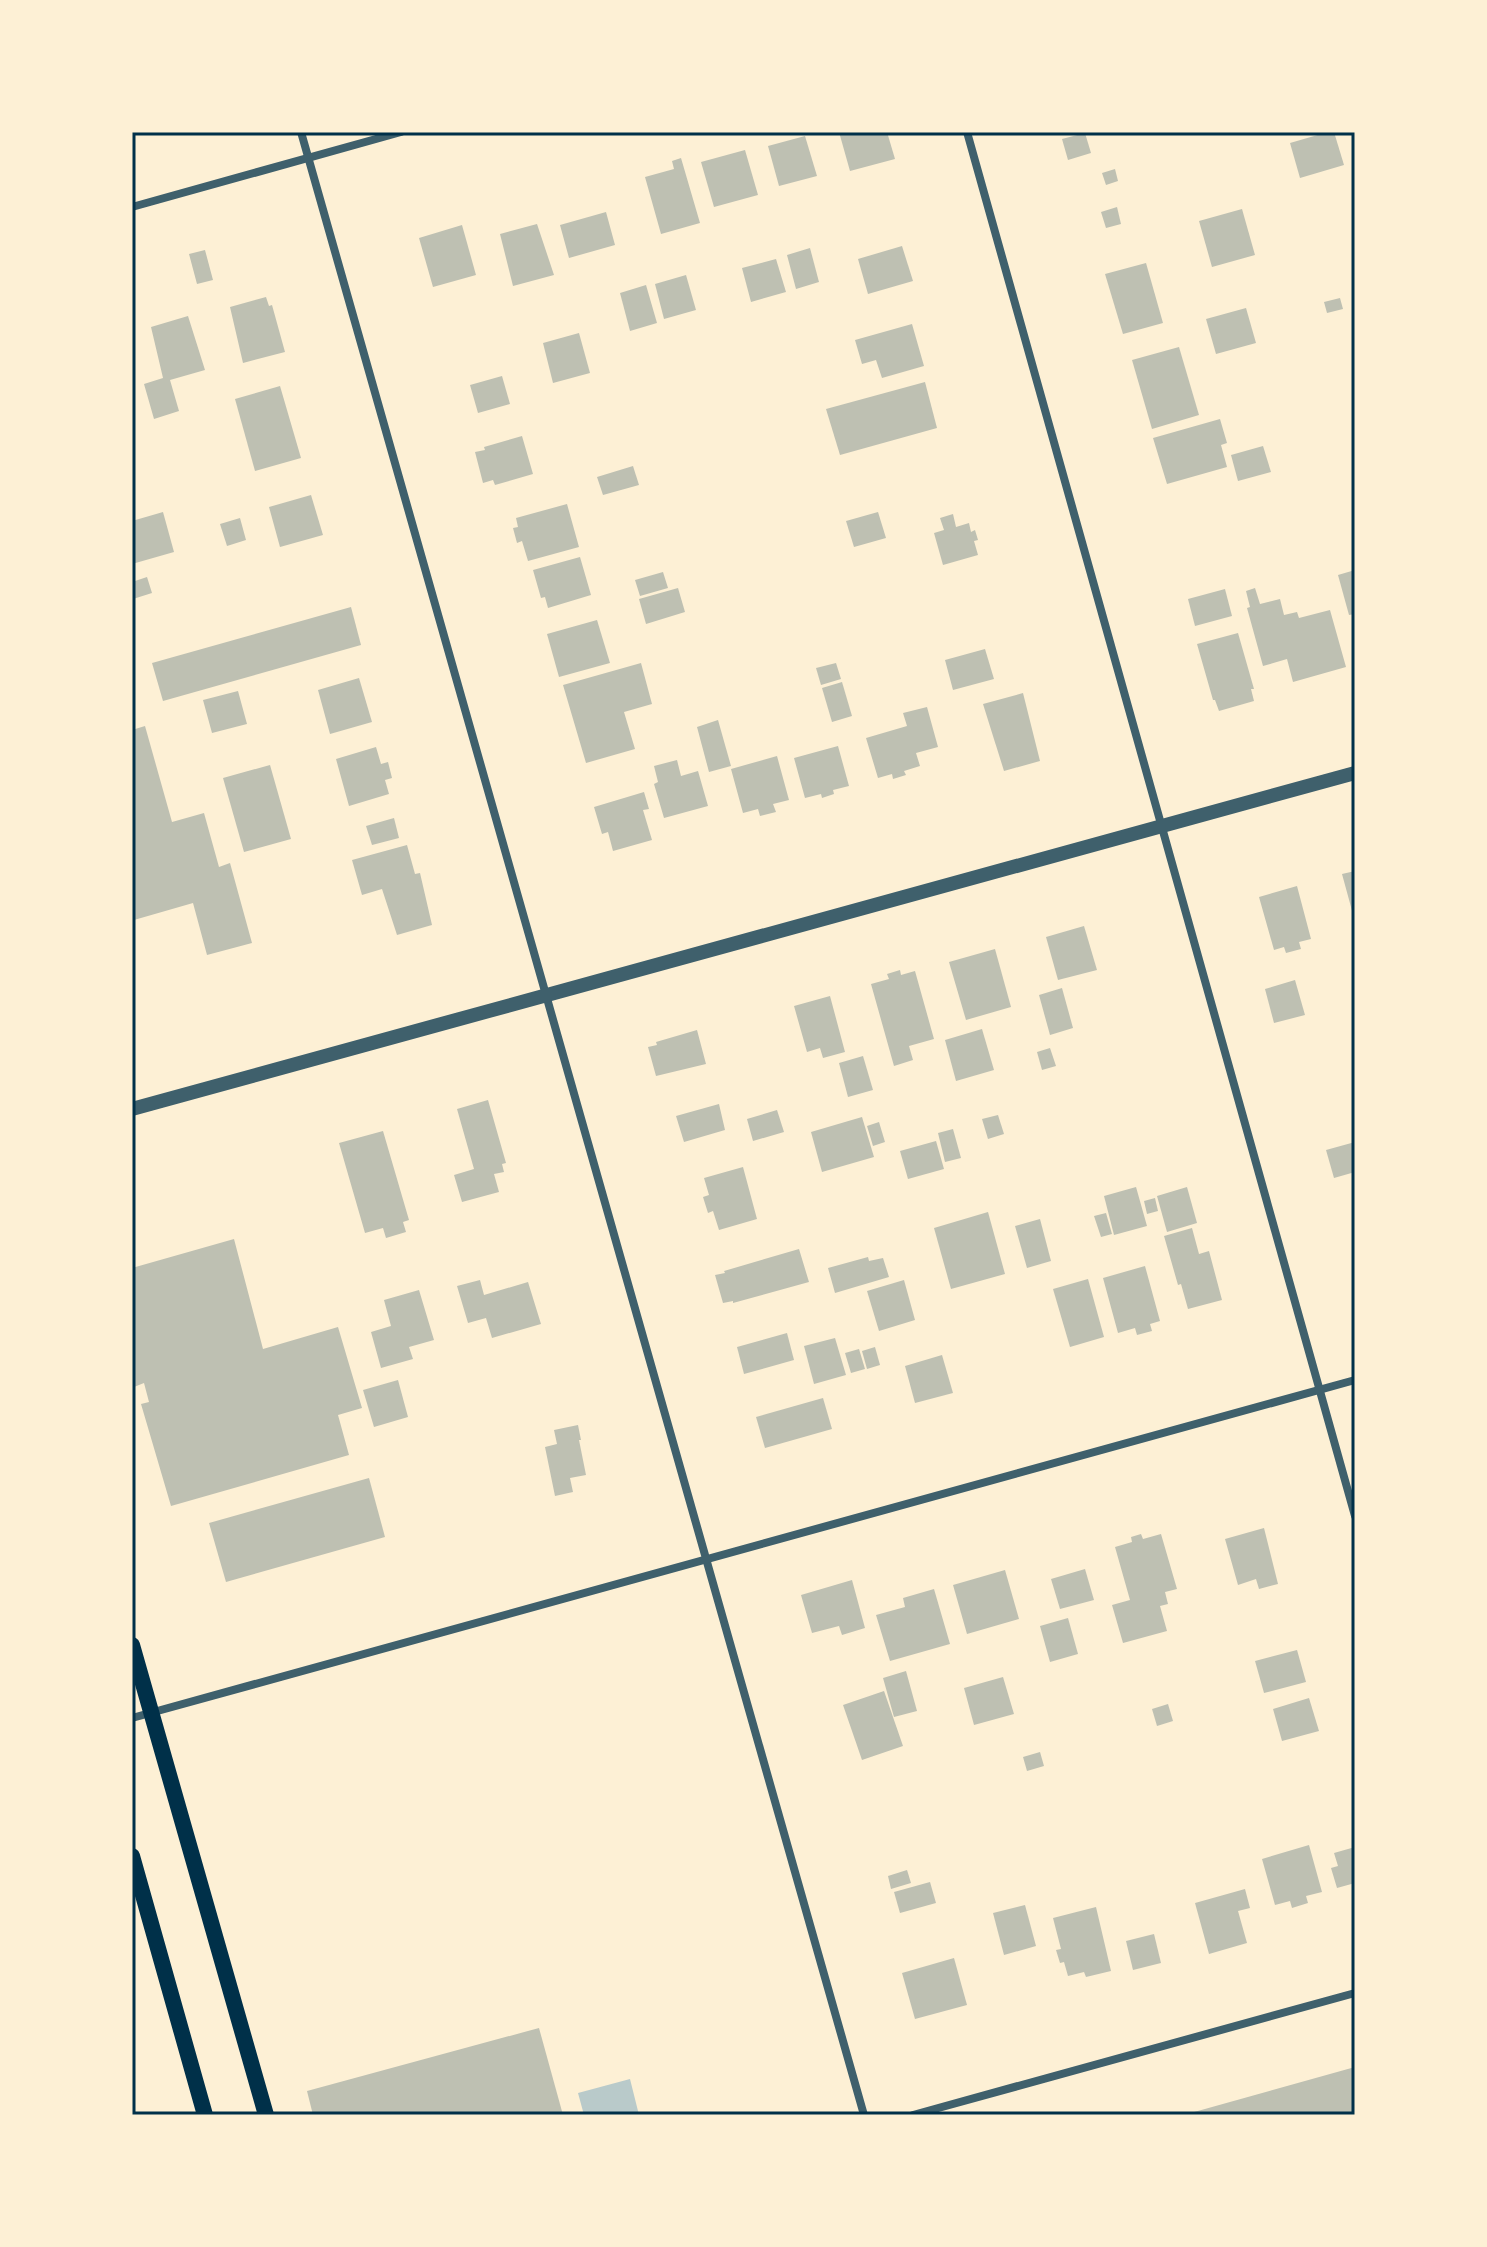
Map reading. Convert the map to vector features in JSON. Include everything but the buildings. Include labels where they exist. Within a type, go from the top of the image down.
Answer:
[{"type":"main road","points":[[132,1645],[266,2115]]},
{"type":"main road","points":[[132,1856],[205,2115]]},
{"type":"street","points":[[301,132],[864,2115]]},
{"type":"street","points":[[132,207],[401,132]]},
{"type":"street","points":[[967,132],[1355,1516]]},
{"type":"street","points":[[132,1109],[1355,773]]},
{"type":"street","points":[[132,1718],[1355,1380]]},
{"type":"street","points":[[913,2115],[1355,1993]]},
{"type":"shaded area","points":[[630,2079],[639,2115],[584,2115],[578,2093]]}]
